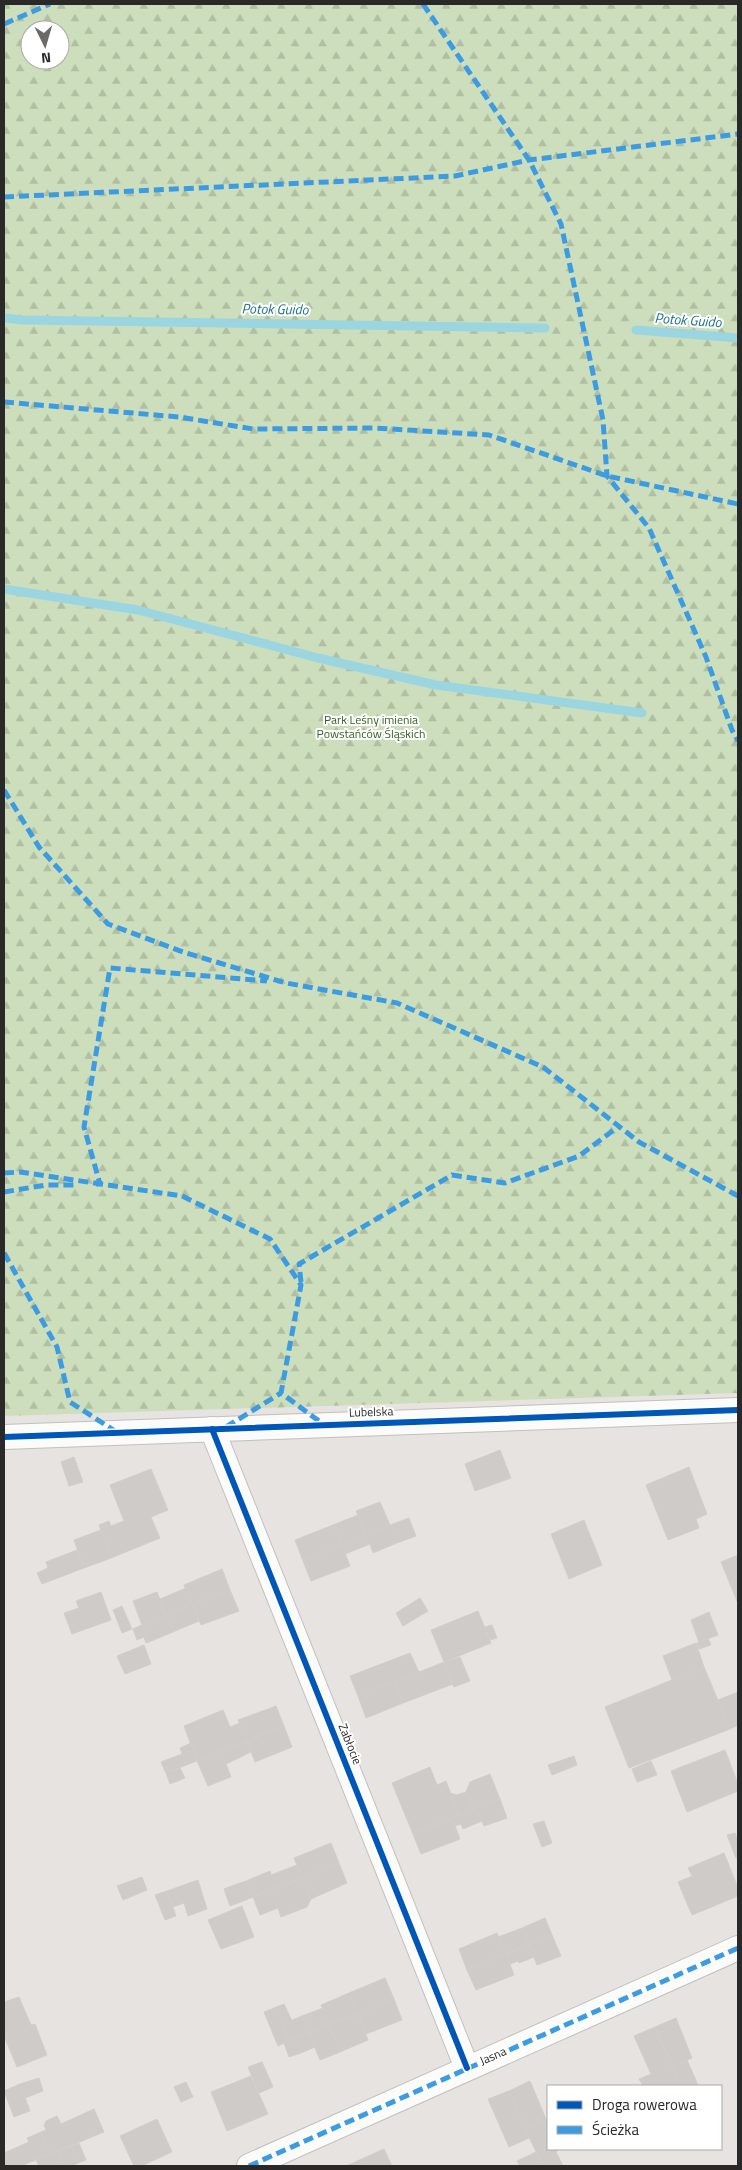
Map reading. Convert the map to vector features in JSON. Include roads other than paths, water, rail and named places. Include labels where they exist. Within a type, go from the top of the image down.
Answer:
[{"type":"street","name":"Lubelska","points":[[4,1437],[738,1410]]},
{"type":"street","name":"Zabłocie","points":[[212,1429],[467,2068]]},
{"type":"street","name":"Jasna","points":[[249,2166],[738,1948]]},
{"type":"waterway","name":"Potok Guido","points":[[4,318],[23,320],[545,328]]},
{"type":"waterway","name":"Potok Guido","points":[[636,330],[738,338]]},
{"type":"waterway","points":[[4,589],[138,610],[318,658],[436,685],[642,713]]},
{"type":"park label","name":"Park Leśny imienia Powstańców Śląskich","points":[[371,727]]}]
